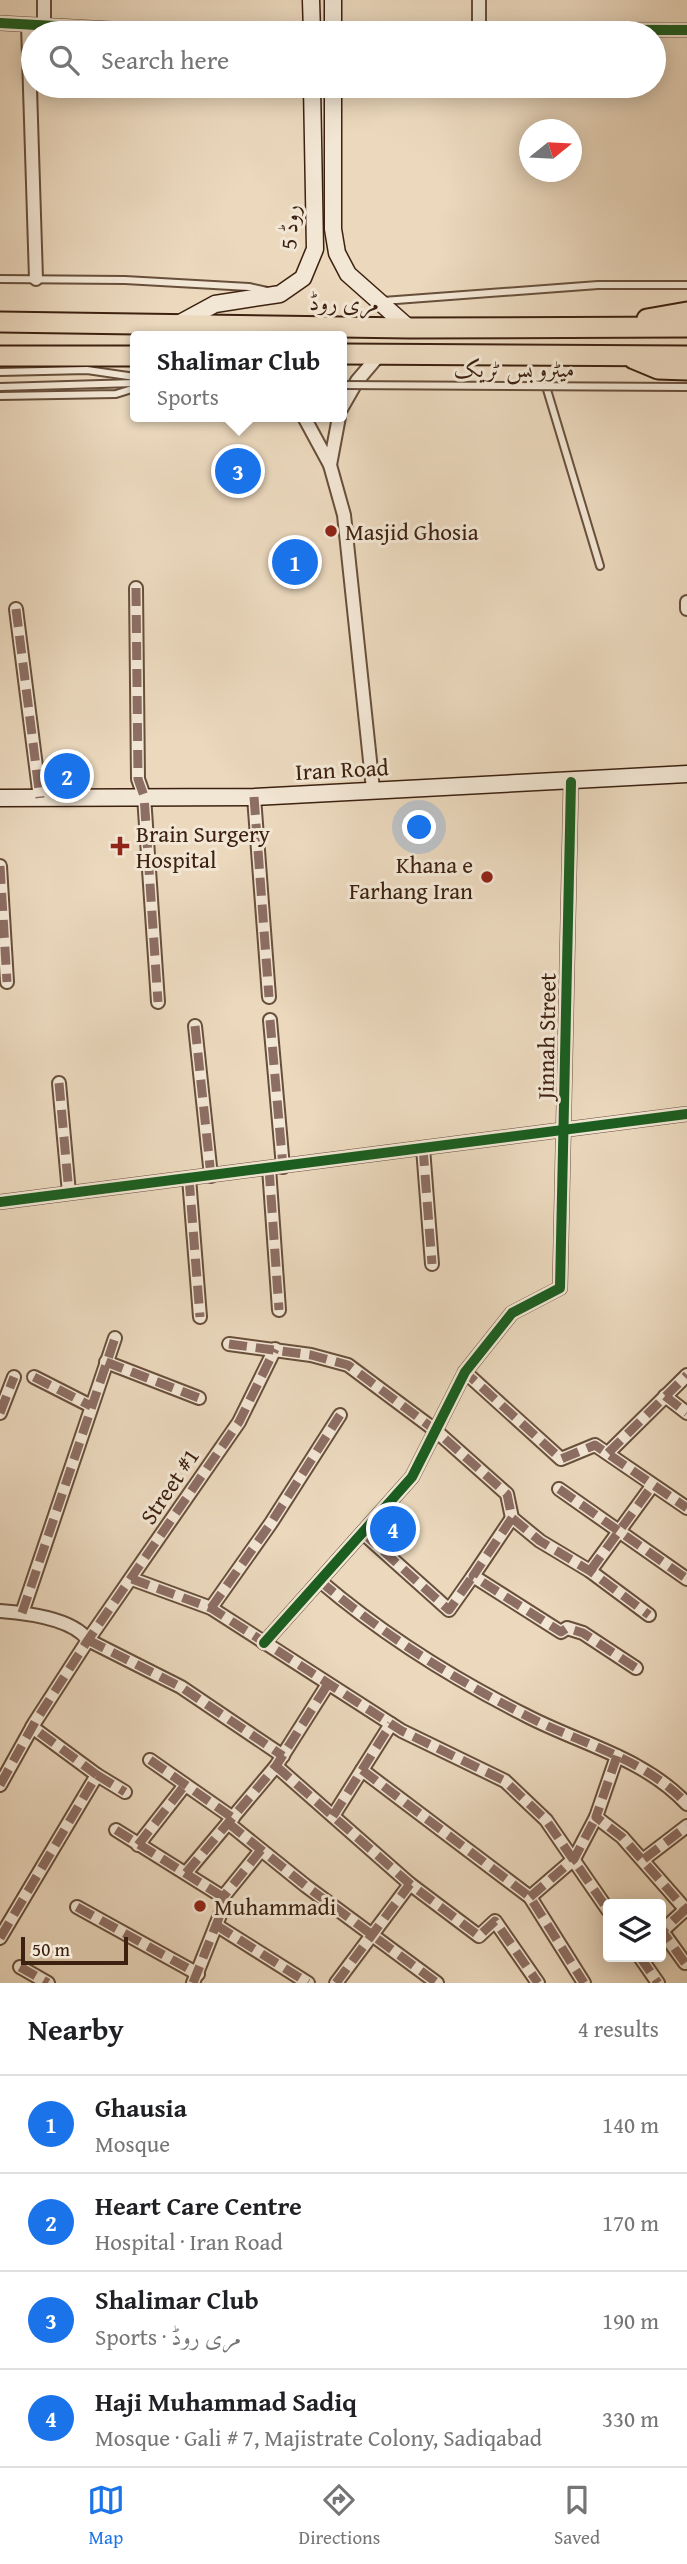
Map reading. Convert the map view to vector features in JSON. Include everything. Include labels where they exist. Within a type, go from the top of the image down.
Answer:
[{"type":"main road","points":[[311,0],[312,21]]},
{"type":"main road","points":[[333,0],[333,21]]},
{"type":"main road","name":"روڈ 5","points":[[280,293],[303,278],[315,249],[313,98]]},
{"type":"main road","name":"روڈ 5","points":[[333,98],[333,229],[337,253],[348,274],[382,301],[409,328]]},
{"type":"main road","points":[[180,323],[215,304],[280,293]]},
{"type":"main road","points":[[626,325],[667,314],[687,312]]},
{"type":"main road","name":"مری روڈ","points":[[0,322],[409,328],[626,325],[687,327]]},
{"type":"main road","points":[[347,354],[687,356]]},
{"type":"main road","points":[[622,354],[658,369],[687,370]]},
{"type":"main road","points":[[0,356],[130,356]]},
{"type":"main road","name":"Iran Road","points":[[0,798],[254,797],[687,774]]},
{"type":"street","points":[[44,0],[44,21]]},
{"type":"street","points":[[479,0],[479,21]]},
{"type":"street","points":[[0,23],[21,24]]},
{"type":"street","points":[[666,30],[687,30]]},
{"type":"street","points":[[30,98],[36,279]]},
{"type":"street","points":[[347,398],[357,381],[380,354]]},
{"type":"street","points":[[307,422],[330,465],[344,515],[373,789]]},
{"type":"street","points":[[330,465],[339,422]]},
{"type":"street","points":[[136,588],[138,779],[144,796],[159,1002]]},
{"type":"street","points":[[687,602],[687,609]]},
{"type":"street","points":[[16,610],[40,797]]},
{"type":"street","name":"Jinnah Street","points":[[465,1372],[512,1313],[560,1288],[566,1129],[570,782]]},
{"type":"street","points":[[254,797],[269,997]]},
{"type":"street","points":[[0,866],[2,941],[7,982]]},
{"type":"street","points":[[270,1020],[283,1167]]},
{"type":"street","points":[[195,1026],[211,1176]]},
{"type":"street","points":[[59,1083],[69,1194]]},
{"type":"street","points":[[0,1202],[687,1114]]},
{"type":"street","points":[[423,1148],[432,1264]]},
{"type":"street","points":[[269,1168],[279,1310]]},
{"type":"street","points":[[189,1178],[200,1317]]},
{"type":"street","points":[[22,1613],[115,1338]]},
{"type":"street","points":[[229,1344],[275,1349],[348,1364],[435,1430],[507,1494],[512,1518],[540,1541],[590,1571],[649,1615]]},
{"type":"street","name":"Street #1","points":[[0,1784],[32,1727],[88,1640],[239,1422],[275,1349]]},
{"type":"street","points":[[106,1362],[199,1398]]},
{"type":"street","points":[[264,1643],[412,1477],[465,1372],[561,1459],[593,1445],[687,1507]]},
{"type":"street","points":[[608,1453],[687,1375]]},
{"type":"street","points":[[0,1413],[14,1377]]},
{"type":"street","points":[[34,1377],[90,1406]]},
{"type":"street","points":[[665,1396],[687,1413]]},
{"type":"street","points":[[211,1608],[271,1523],[340,1415]]},
{"type":"street","points":[[590,1571],[652,1486]]},
{"type":"street","points":[[559,1489],[687,1579]]},
{"type":"street","points":[[363,1533],[449,1610],[512,1518]]},
{"type":"street","points":[[473,1576],[561,1632],[566,1628],[583,1633],[636,1668]]},
{"type":"street","points":[[132,1580],[211,1608],[391,1724],[505,1781],[547,1820],[603,1902]]},
{"type":"street","points":[[320,1581],[394,1640],[526,1716],[642,1766],[687,1804]]},
{"type":"street","points":[[0,1611],[22,1613],[80,1630],[88,1640],[181,1687],[280,1761],[332,1816],[410,1884],[479,1936],[495,1921],[538,1983]]},
{"type":"street","points":[[186,1873],[280,1761],[328,1685]]},
{"type":"street","points":[[332,1816],[391,1724]]},
{"type":"street","points":[[32,1727],[125,1793]]},
{"type":"street","points":[[530,1896],[574,1859],[596,1817],[617,1756]]},
{"type":"street","points":[[150,1760],[230,1821],[261,1850],[437,1983]]},
{"type":"street","points":[[362,1770],[530,1896],[584,1983]]},
{"type":"street","points":[[0,1938],[97,1775]]},
{"type":"street","points":[[138,1844],[185,1785]]},
{"type":"street","points":[[596,1817],[644,1859],[686,1910],[662,1931],[685,1963]]},
{"type":"street","points":[[644,1859],[687,1826]]},
{"type":"street","points":[[116,1830],[223,1897]]},
{"type":"street","points":[[77,1907],[196,1978],[224,1905],[223,1897],[261,1850]]},
{"type":"street","points":[[336,1983],[410,1884]]},
{"type":"street","points":[[216,1925],[308,1983]]},
{"type":"street","points":[[643,1962],[658,1983]]},
{"type":"street","points":[[20,1967],[48,1983]]},
{"type":"lane","points":[[0,279],[249,286],[280,293]]},
{"type":"lane","points":[[382,301],[597,285],[687,285]]},
{"type":"lane","points":[[0,372],[86,370],[130,375]]},
{"type":"lane","points":[[545,383],[600,566]]},
{"type":"lane","name":"میٹرو بس ٹریک","points":[[347,385],[687,387]]},
{"type":"lane","points":[[0,387],[130,386]]},
{"type":"lane","points":[[0,396],[116,394],[130,388]]},
{"type":"marked path","points":[[136,588],[138,779],[144,796],[158,1002]]},
{"type":"marked path","points":[[16,609],[40,798]]},
{"type":"marked path","points":[[254,797],[269,997]]},
{"type":"marked path","points":[[0,866],[7,982]]},
{"type":"marked path","points":[[270,1020],[283,1167]]},
{"type":"marked path","points":[[195,1026],[211,1176]]},
{"type":"marked path","points":[[59,1083],[69,1193]]},
{"type":"marked path","points":[[423,1148],[432,1264]]},
{"type":"marked path","points":[[269,1168],[279,1310]]},
{"type":"marked path","points":[[189,1178],[200,1317]]},
{"type":"marked path","points":[[22,1613],[115,1338]]},
{"type":"marked path","points":[[229,1344],[311,1355],[348,1365],[435,1430],[507,1494],[512,1518],[540,1541],[590,1571],[649,1615]]},
{"type":"marked path","points":[[0,1785],[35,1722],[88,1640],[239,1422],[275,1349]]},
{"type":"marked path","points":[[106,1362],[199,1398]]},
{"type":"marked path","points":[[463,1376],[465,1372],[561,1459],[595,1445],[687,1508]]},
{"type":"marked path","points":[[608,1453],[687,1375]]},
{"type":"marked path","points":[[0,1413],[14,1377]]},
{"type":"marked path","points":[[34,1377],[91,1406]]},
{"type":"marked path","points":[[665,1396],[687,1413]]},
{"type":"marked path","points":[[211,1608],[271,1523],[340,1415]]},
{"type":"marked path","points":[[590,1571],[652,1486]]},
{"type":"marked path","points":[[559,1489],[687,1579]]},
{"type":"marked path","points":[[512,1518],[473,1576],[561,1632],[567,1628],[583,1633],[636,1668]]},
{"type":"marked path","points":[[363,1533],[449,1610],[473,1576]]},
{"type":"marked path","points":[[132,1579],[211,1608],[402,1731],[505,1781],[546,1820],[603,1903]]},
{"type":"marked path","points":[[320,1581],[393,1637],[444,1670],[525,1715],[651,1774],[687,1804]]},
{"type":"marked path","points":[[88,1640],[181,1687],[283,1756]]},
{"type":"marked path","points":[[186,1873],[276,1766],[328,1684]]},
{"type":"marked path","points":[[333,1816],[391,1724]]},
{"type":"marked path","points":[[0,1938],[97,1775],[32,1727]]},
{"type":"marked path","points":[[617,1756],[596,1817],[622,1837],[687,1911]]},
{"type":"marked path","points":[[150,1760],[233,1818]]},
{"type":"marked path","points":[[276,1766],[410,1884],[479,1936],[495,1921],[538,1983]]},
{"type":"marked path","points":[[362,1770],[530,1897],[584,1983]]},
{"type":"marked path","points":[[97,1775],[125,1792]]},
{"type":"marked path","points":[[138,1845],[185,1785]]},
{"type":"marked path","points":[[530,1897],[574,1859],[596,1817]]},
{"type":"marked path","points":[[228,1823],[306,1886],[437,1983]]},
{"type":"marked path","points":[[644,1859],[687,1826]]},
{"type":"marked path","points":[[116,1830],[223,1897]]},
{"type":"marked path","points":[[193,1983],[224,1905],[223,1897],[261,1850]]},
{"type":"marked path","points":[[336,1983],[410,1884]]},
{"type":"marked path","points":[[77,1907],[198,1974]]},
{"type":"marked path","points":[[685,1963],[662,1931],[686,1909]]},
{"type":"marked path","points":[[216,1925],[308,1983]]},
{"type":"marked path","points":[[643,1962],[658,1983]]},
{"type":"marked path","points":[[20,1967],[48,1983]]},
{"type":"cycle path","points":[[0,23],[21,24]]},
{"type":"cycle path","points":[[666,30],[687,30]]},
{"type":"cycle path","points":[[264,1643],[412,1477],[465,1372],[512,1313],[560,1288],[571,782]]},
{"type":"cycle path","points":[[0,1202],[687,1114]]},
{"type":"place","name":"Shalimar Club","points":[[238,471]]},
{"type":"place","name":"Masjid Ghosia","points":[[331,531]]},
{"type":"place","name":"Ghausia","points":[[295,562]]},
{"type":"place","name":"Heart Care Centre","points":[[67,776]]},
{"type":"place","name":"Brain Surgery Hospital","points":[[120,846]]},
{"type":"place","name":"Khana e Farhang Iran","points":[[487,877]]},
{"type":"place","name":"Haji Muhammad Sadiq","points":[[393,1529]]},
{"type":"place","name":"Muhammadi","points":[[200,1906]]}]
